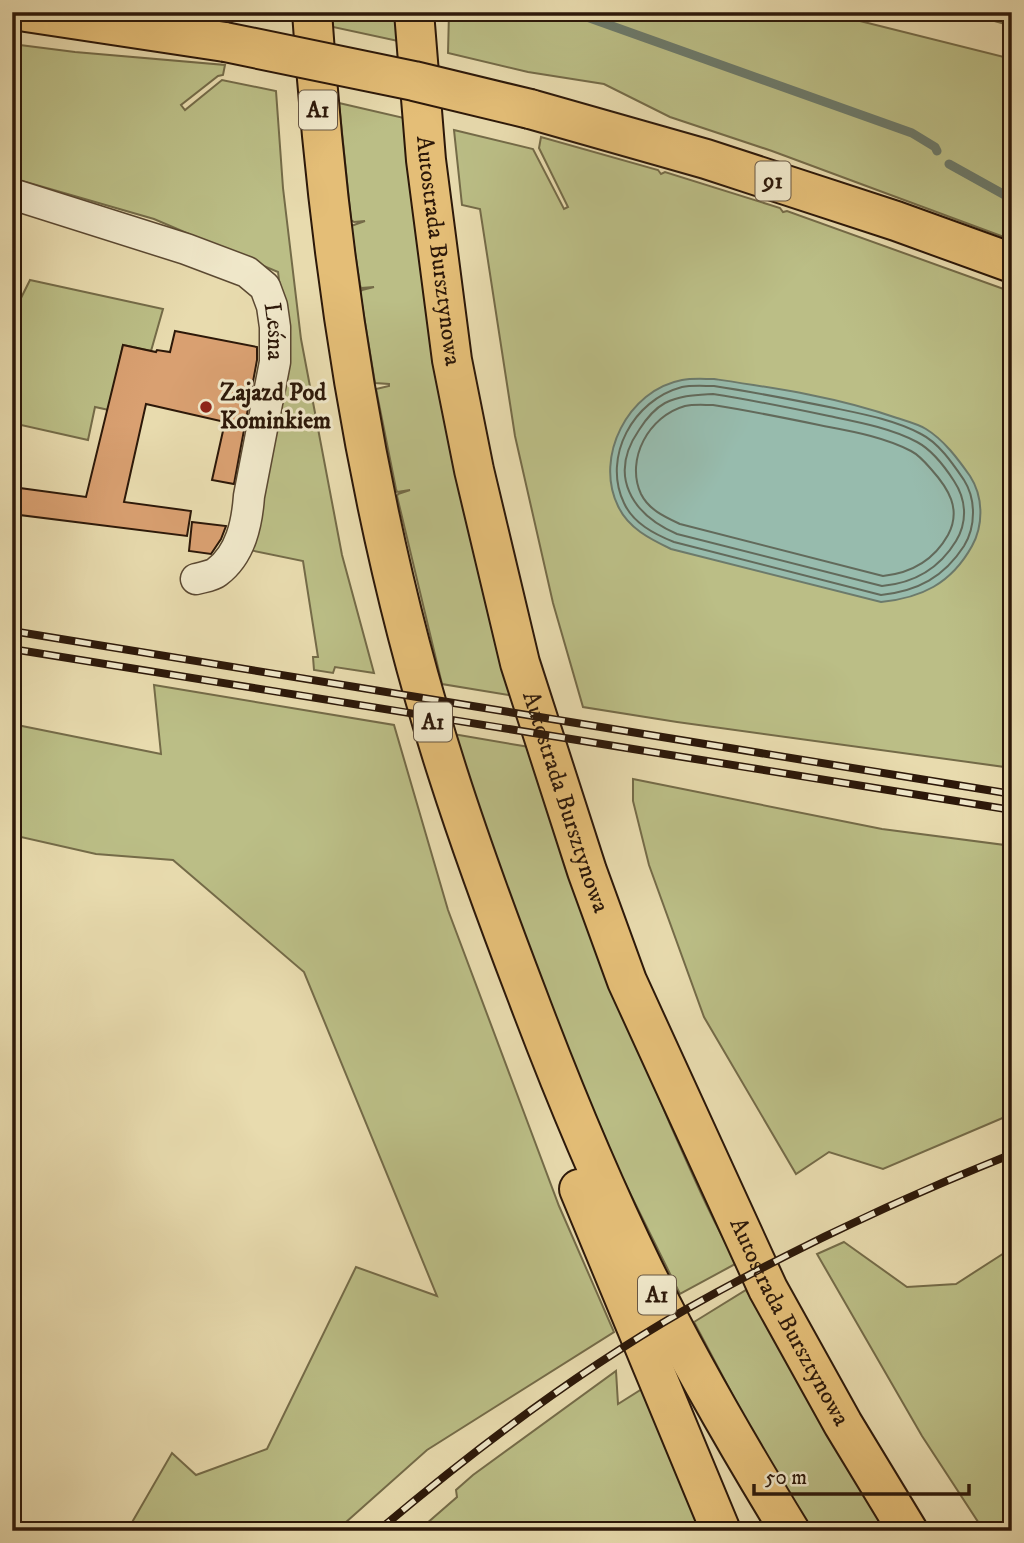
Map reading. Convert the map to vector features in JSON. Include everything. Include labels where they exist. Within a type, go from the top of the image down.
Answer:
[{"type":"main road","name":"91","points":[[26,12],[225,42],[414,81],[530,109],[718,163],[896,221],[1012,263]]},
{"type":"main road","name":"A1","points":[[312,12],[319,114],[340,290],[374,485],[396,585],[447,772],[495,912],[592,1160],[645,1272],[730,1434],[790,1531]]},
{"type":"main road","name":"Autostrada Bursztynowa","points":[[414,12],[426,160],[452,360],[474,470],[520,663],[587,871],[627,981],[768,1289],[843,1424],[908,1531]]},
{"type":"main road","points":[[547,1047],[569,1166],[721,1531]]},
{"type":"street","name":"Leśna","points":[[12,194],[208,257],[247,272],[265,287],[272,306],[275,327],[275,362],[248,496],[248,518],[242,539],[217,573],[196,579]]},
{"type":"green space","points":[[332,12],[395,12],[398,41],[333,27],[332,18],[345,15],[334,15]]},
{"type":"green space","points":[[449,12],[824,12],[1012,59],[1012,240],[772,151],[670,117],[604,84],[528,72],[448,53]]},
{"type":"green space","points":[[962,12],[1012,12],[1012,26]]},
{"type":"green space","points":[[12,44],[225,65],[223,75],[181,105],[185,110],[222,80],[276,91],[283,188],[301,339],[342,555],[374,673],[335,667],[333,673],[314,670],[313,657],[318,657],[303,561],[230,546],[286,338],[278,272],[154,219],[12,178]]},
{"type":"green space","points":[[339,103],[404,118],[421,264],[434,337],[514,696],[442,684],[397,496],[410,490],[397,492],[376,389],[389,384],[375,383],[360,292],[374,287],[361,288],[360,285],[351,226],[365,221],[351,220]]},
{"type":"green space","points":[[454,130],[533,149],[564,209],[568,207],[539,148],[541,137],[780,208],[783,212],[787,211],[1012,292],[1012,768],[583,707],[553,603],[515,436],[480,209],[462,205]]},
{"type":"green space","points":[[30,280],[163,309],[151,351],[123,345],[109,410],[95,407],[88,440],[12,423],[12,337],[15,325],[12,324],[12,316]]},
{"type":"green space","points":[[154,685],[394,725],[448,910],[559,1206],[614,1332],[427,1450],[336,1531],[127,1531],[172,1453],[196,1475],[267,1449],[356,1267],[437,1296],[304,972],[173,860],[96,854],[12,835],[12,724],[161,754]]},
{"type":"green space","points":[[453,734],[529,747],[614,984],[651,1078],[702,1195],[737,1263],[680,1294],[621,1175],[535,974]]},
{"type":"green space","points":[[633,779],[882,829],[1012,846],[1012,1114],[883,1169],[829,1152],[796,1174],[704,1017],[649,865],[633,801]]},
{"type":"green space","points":[[844,1242],[907,1287],[956,1284],[1012,1248],[1012,1531],[984,1531],[922,1436],[817,1254]]},
{"type":"green space","points":[[746,1290],[887,1531],[812,1531],[757,1441],[694,1322]]},
{"type":"green space","points":[[616,1371],[618,1404],[642,1389],[701,1531],[418,1531],[457,1497],[456,1490],[473,1475]]},
{"type":"water","points":[[686,379],[714,379],[852,404],[916,424],[933,433],[970,476],[980,501],[979,529],[964,559],[934,587],[909,597],[881,602],[671,549],[640,532],[622,514],[612,487],[610,467],[613,447],[621,428],[632,411],[646,397],[663,386]]},
{"type":"building","name":"Zajazd Pod Kominkiem","points":[[175,331],[257,347],[257,360],[234,484],[212,480],[225,422],[146,404],[124,502],[191,511],[187,536],[12,514],[12,487],[86,497],[123,345],[170,352]]},
{"type":"building","points":[[192,522],[226,526],[211,554],[189,551]]},
{"type":"waterway","points":[[562,12],[584,16],[912,133],[937,151]]},
{"type":"waterway","points":[[949,164],[1012,199]]},
{"type":"railway","points":[[12,631],[1012,794]]},
{"type":"railway","points":[[12,649],[1012,810]]},
{"type":"railway","points":[[378,1531],[526,1414],[604,1360],[683,1311],[763,1267],[845,1227],[1012,1154]]},
{"type":"place","name":"Zajazd Pod Kominkiem","points":[[206,407]]}]
